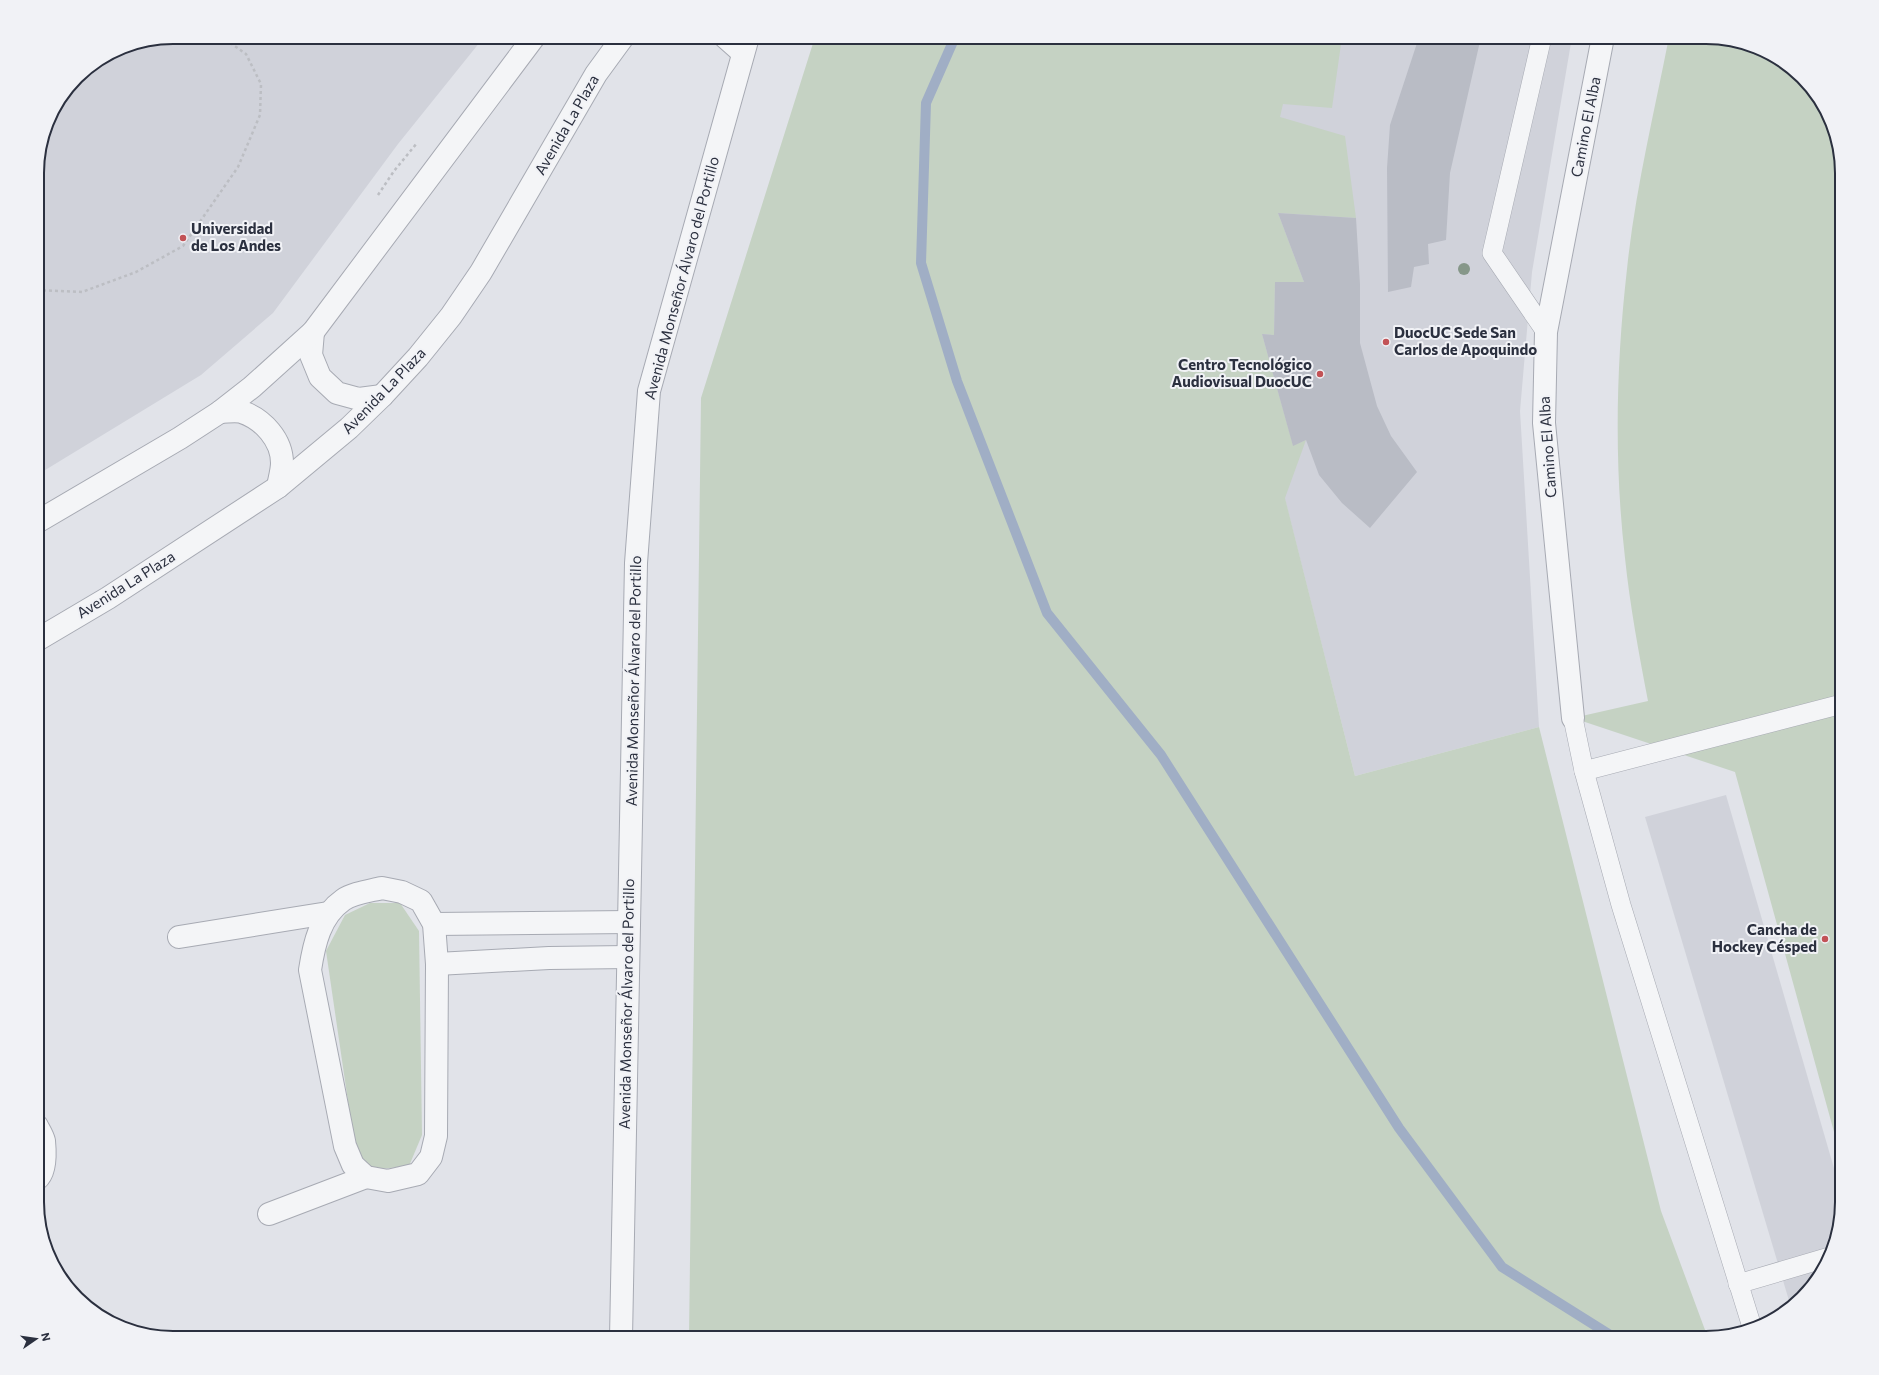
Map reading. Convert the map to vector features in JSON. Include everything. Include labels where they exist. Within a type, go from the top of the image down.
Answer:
[{"type":"street","points":[[44,518],[180,438],[220,412],[252,387],[313,332],[529,44]]},
{"type":"street","name":"Avenida La Plaza","points":[[44,636],[108,598],[278,488],[332,444],[382,396],[418,357],[441,328],[481,272],[596,74],[618,44]]},
{"type":"street","name":"Camino El Alba","points":[[1573,718],[1544,423],[1546,332],[1602,44]]},
{"type":"street","name":"Avenida Monseñor Álvaro del Portillo","points":[[621,1331],[636,563],[649,391],[746,45]]},
{"type":"street","points":[[313,332],[311,356],[320,377],[337,393],[359,399],[382,396]]},
{"type":"street","points":[[220,412],[240,412],[256,418],[270,430],[280,449],[282,464],[278,488]]},
{"type":"street","points":[[269,1214],[366,1177],[388,1181],[418,1174],[431,1157],[436,1136],[438,1114],[437,964],[434,924],[421,901],[402,892],[382,888],[344,899],[328,913],[314,943],[310,970],[346,1146],[353,1165],[366,1177]]},
{"type":"street","points":[[179,937],[328,913]]},
{"type":"street","points":[[434,924],[629,922]]},
{"type":"street","points":[[437,964],[549,958],[628,956]]},
{"type":"street","points":[[44,1140],[44,1162]]},
{"type":"lane","points":[[1540,44],[1492,252],[1546,332]]},
{"type":"lane","points":[[1584,771],[1835,706]]},
{"type":"lane","points":[[1573,718],[1584,771],[1621,905],[1751,1323]]},
{"type":"lane","points":[[1738,1284],[1822,1259]]},
{"type":"path","points":[[44,290],[82,292],[136,272],[183,246],[238,167],[260,115],[261,84],[246,54],[232,44]]},
{"type":"path","points":[[377,198],[394,171],[419,141]]},
{"type":"shaded area","name":"Universidad de Los Andes","points":[[164,44],[478,44],[398,144],[273,313],[201,375],[44,471],[44,164],[48,139],[54,123],[61,108],[76,88],[88,76],[108,61],[139,48]]},
{"type":"shaded area","name":"DuocUC Sede San Carlos de Apoquindo","points":[[1170,44],[1571,44],[1532,272],[1520,411],[1539,727],[1355,776]]},
{"type":"shaded area","points":[[1726,795],[1835,1172],[1834,1219],[1828,1244],[1822,1259],[1813,1274],[1789,1300],[1645,817]]},
{"type":"green space","points":[[813,44],[1341,44],[1332,108],[1283,104],[1280,117],[1345,136],[1356,218],[1278,213],[1304,282],[1275,282],[1274,335],[1262,334],[1293,445],[1306,440],[1285,498],[1355,776],[1539,727],[1661,1211],[1705,1331],[689,1331],[701,398]]},
{"type":"green space","points":[[1668,44],[1706,44],[1731,46],[1756,54],[1771,61],[1785,71],[1808,94],[1822,116],[1831,139],[1835,173],[1835,1136],[1735,772],[1573,718],[1648,701],[1627,576],[1621,522],[1618,450],[1620,341],[1623,305],[1630,240],[1645,153]]},
{"type":"green space","points":[[370,903],[400,903],[419,931],[422,1135],[409,1166],[371,1170],[355,1149],[326,951],[345,915]]},
{"type":"building","points":[[1417,44],[1479,44],[1450,173],[1446,240],[1428,244],[1429,264],[1414,267],[1411,287],[1388,292],[1387,168],[1390,125]]},
{"type":"building","name":"Centro Tecnológico Audiovisual DuocUC","points":[[1278,213],[1356,218],[1360,284],[1360,343],[1377,406],[1391,436],[1417,472],[1370,528],[1342,503],[1319,475],[1306,440],[1293,446],[1262,334],[1274,335],[1275,282],[1304,282]]},
{"type":"waterway","points":[[952,44],[926,103],[921,263],[957,381],[1047,613],[1161,755],[1399,1128],[1502,1267],[1604,1331]]},
{"type":"place","name":"Universidad de Los Andes","points":[[183,238]]},
{"type":"place","name":"DuocUC Sede San Carlos de Apoquindo","points":[[1386,342]]},
{"type":"place","name":"Centro Tecnológico Audiovisual DuocUC","points":[[1320,374]]},
{"type":"place","name":"Cancha de Hockey Césped","points":[[1825,939]]}]
